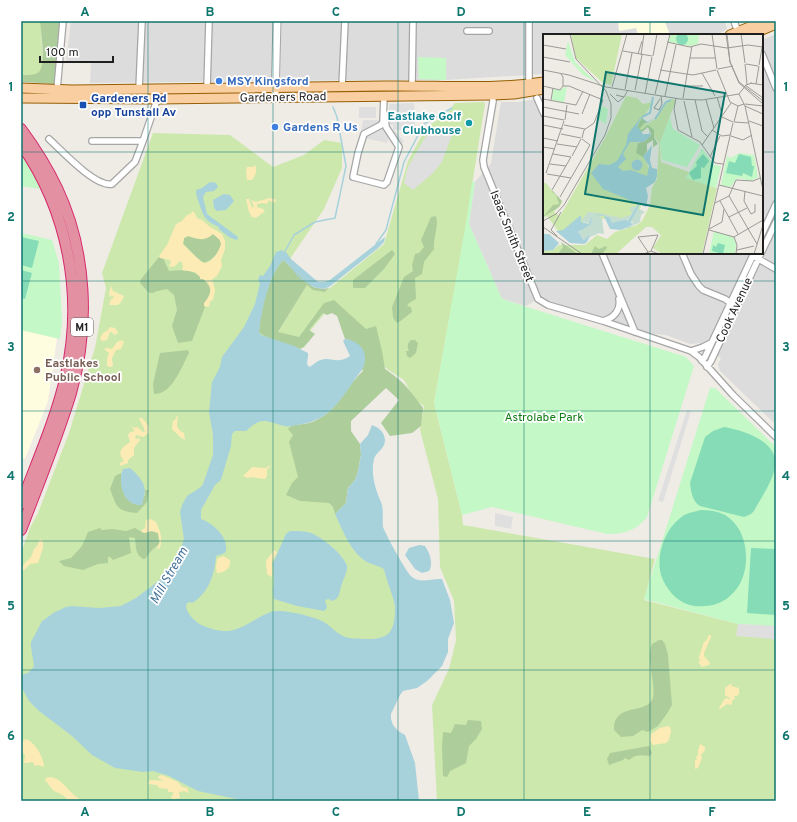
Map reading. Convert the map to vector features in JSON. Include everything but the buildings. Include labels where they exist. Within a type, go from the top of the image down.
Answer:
[{"type":"highway","name":"M1","points":[[21,129],[39,154],[51,176],[63,202],[72,228],[81,274],[83,322],[80,347],[71,393],[21,530]]},
{"type":"highway","name":"M1","points":[[21,144],[39,171],[61,223],[71,268],[74,319],[69,361],[60,396],[21,504]]},
{"type":"main road","points":[[734,33],[764,21]]},
{"type":"main road","points":[[752,34],[776,24]]},
{"type":"main road","name":"Gardeners Road","points":[[21,88],[57,90],[412,86],[471,87],[543,82]]},
{"type":"main road","name":"Gardeners Road","points":[[21,98],[157,99],[492,95],[514,94],[543,89]]},
{"type":"street","points":[[57,90],[63,21]]},
{"type":"street","points":[[139,89],[142,21]]},
{"type":"street","points":[[207,88],[209,21]]},
{"type":"street","points":[[275,97],[277,21]]},
{"type":"street","points":[[342,87],[345,21]]},
{"type":"street","points":[[412,86],[413,21]]},
{"type":"street","points":[[529,21],[529,84]]},
{"type":"street","points":[[734,21],[734,33]]},
{"type":"street","points":[[468,31],[489,31]]},
{"type":"street","points":[[763,56],[776,88]]},
{"type":"street","points":[[471,87],[486,90],[492,95]]},
{"type":"street","points":[[49,139],[93,178],[112,184],[135,162],[160,89]]},
{"type":"street","name":"Isaac Smith Street","points":[[492,95],[493,101],[483,160],[484,167],[538,299],[548,305],[603,321],[691,351]]},
{"type":"street","points":[[384,96],[386,127],[398,147],[387,182],[384,185],[354,177],[358,153],[364,134],[381,126],[384,113]]},
{"type":"street","points":[[537,98],[543,112]]},
{"type":"street","points":[[92,141],[143,141]]},
{"type":"street","points":[[763,233],[776,204]]},
{"type":"street","name":"Cook Avenue","points":[[763,246],[776,222]]},
{"type":"street","points":[[763,236],[768,239]]},
{"type":"street","points":[[602,254],[635,332]]},
{"type":"street","points":[[682,254],[691,274],[703,290],[725,299],[736,306]]},
{"type":"street","points":[[758,254],[776,269]]},
{"type":"street","name":"Cook Avenue","points":[[702,361],[730,303],[758,254]]},
{"type":"street","name":"Cook Avenue","points":[[707,367],[736,306],[758,254]]},
{"type":"street","points":[[603,321],[610,319],[618,310],[620,303],[618,290]]},
{"type":"street","name":"Cook Avenue","points":[[691,351],[712,343]]},
{"type":"street","points":[[691,351],[776,437]]},
{"type":"shaded area","points":[[71,21],[724,21],[727,28],[717,34],[543,34],[543,74],[446,80],[90,83],[91,63],[66,63]]},
{"type":"shaded area","points":[[618,21],[666,21],[665,22],[670,34],[638,34],[636,28],[619,31]]},
{"type":"shaded area","points":[[776,34],[776,419],[773,422],[720,371],[718,364],[721,358],[699,343],[690,344],[666,335],[635,332],[538,299],[526,306],[502,299],[469,224],[475,182],[491,163],[501,102],[518,102],[543,98],[543,254],[763,254],[763,40]]},
{"type":"shaded area","points":[[414,103],[415,130],[393,130],[393,125],[389,125],[389,104]]},
{"type":"shaded area","points":[[359,107],[376,107],[376,118],[359,118]]},
{"type":"shaded area","points":[[363,120],[379,120],[379,124],[387,124],[392,133],[395,131],[404,141],[402,144],[388,139],[387,143],[360,137]]},
{"type":"shaded area","points":[[431,127],[453,132],[442,162],[433,173],[413,190],[404,183],[408,167]]},
{"type":"shaded area","name":"Eastlakes Public School","points":[[21,330],[57,338],[48,401],[25,459],[21,458]]},
{"type":"shaded area","points":[[687,410],[691,411],[663,502],[658,501]]},
{"type":"shaded area","points":[[495,513],[513,517],[511,529],[495,526]]},
{"type":"shaded area","points":[[738,624],[776,626],[776,644],[773,639],[736,636]]},
{"type":"green space","points":[[21,21],[41,21],[43,81],[21,79]]},
{"type":"green space","points":[[40,21],[60,21],[55,84],[23,82],[23,75],[36,74],[41,68],[42,48]]},
{"type":"green space","points":[[418,57],[446,58],[446,80],[419,79]]},
{"type":"green space","points":[[484,102],[485,104],[469,209],[434,403],[462,515],[463,525],[655,559],[644,600],[750,627],[776,628],[776,801],[437,801],[432,705],[449,669],[456,640],[454,601],[440,567],[438,499],[420,430],[424,406],[415,400],[404,380],[387,369],[330,307],[301,342],[275,337],[307,285],[325,292],[384,244],[408,161],[427,126],[445,116],[455,103]]},
{"type":"green space","points":[[153,133],[230,135],[273,167],[304,155],[324,140],[342,143],[342,168],[324,209],[281,272],[267,315],[289,415],[330,491],[387,563],[402,622],[282,801],[21,801],[21,553],[69,433],[95,348],[106,288],[102,273]]},
{"type":"green space","points":[[21,153],[27,161],[41,189],[21,186]]},
{"type":"green space","name":"Astrolabe Park","points":[[472,182],[475,182],[469,224],[502,299],[686,357],[694,366],[647,517],[643,522],[629,531],[619,534],[607,534],[492,507],[462,515],[434,403]]},
{"type":"green space","points":[[436,216],[437,225],[434,249],[424,262],[422,274],[415,278],[416,299],[407,306],[411,307],[412,312],[398,323],[393,317],[392,307],[404,277],[413,271],[412,265],[415,254],[419,253],[424,247],[421,240],[431,217]]},
{"type":"green space","points":[[21,233],[52,240],[59,263],[62,321],[60,339],[21,330]]},
{"type":"green space","points":[[213,234],[218,238],[221,248],[210,260],[204,263],[183,244],[184,238],[188,236],[199,239]]},
{"type":"green space","points":[[21,237],[39,241],[32,268],[21,265]]},
{"type":"green space","points":[[392,250],[395,254],[384,269],[365,288],[353,288],[353,280]]},
{"type":"green space","points":[[159,257],[163,258],[169,271],[190,271],[201,277],[210,287],[211,292],[204,306],[205,307],[192,341],[178,343],[172,326],[177,310],[174,295],[167,289],[149,293],[140,283],[141,279]]},
{"type":"green space","points":[[283,260],[313,287],[323,289],[329,288],[325,292],[313,290],[307,285],[278,332],[299,337],[324,303],[334,300],[366,329],[376,326],[385,369],[406,386],[423,408],[421,426],[412,433],[390,436],[381,423],[399,400],[386,388],[351,421],[351,431],[360,444],[361,454],[358,472],[355,480],[348,488],[346,503],[335,514],[333,507],[329,503],[300,501],[286,495],[292,483],[298,477],[289,442],[293,435],[288,429],[295,425],[313,422],[327,414],[363,371],[348,339],[345,339],[337,316],[332,313],[327,315],[323,313],[309,330],[315,334],[304,347],[300,349],[262,335],[259,332],[269,285],[277,268]]},
{"type":"green space","points":[[21,270],[32,273],[25,299],[21,298]]},
{"type":"green space","points":[[411,340],[415,340],[418,343],[416,353],[410,358],[407,356],[406,351],[409,351],[408,345]]},
{"type":"green space","points":[[188,350],[189,353],[176,379],[166,390],[154,394],[153,384],[160,353]]},
{"type":"green space","points":[[710,388],[715,388],[776,447],[776,627],[738,624],[644,599]]},
{"type":"green space","points":[[724,427],[758,438],[765,443],[775,457],[774,472],[769,484],[754,511],[744,517],[700,506],[695,501],[691,492],[690,483],[705,437],[713,431]]},
{"type":"green space","points":[[121,473],[124,493],[129,501],[139,505],[143,503],[142,500],[145,495],[145,490],[149,490],[147,502],[137,513],[121,509],[114,500],[110,489],[115,476]]},
{"type":"green space","points":[[701,510],[725,515],[734,522],[740,531],[744,542],[746,565],[743,577],[738,587],[731,595],[714,605],[694,606],[684,603],[668,589],[660,572],[659,564],[662,547],[668,531],[684,515]]},
{"type":"green space","points":[[100,528],[102,530],[113,529],[126,531],[135,528],[144,533],[152,531],[158,533],[159,544],[145,559],[143,559],[137,553],[135,538],[129,537],[131,553],[113,560],[108,557],[108,563],[98,564],[83,570],[64,566],[59,561],[71,558],[82,546],[88,532]]},
{"type":"green space","points":[[751,548],[776,549],[776,615],[747,613]]},
{"type":"green space","points":[[662,640],[665,644],[668,655],[672,705],[658,726],[648,732],[642,730],[633,736],[621,737],[614,730],[615,722],[619,716],[624,712],[643,707],[652,700],[654,689],[650,651],[652,644]]},
{"type":"green space","points":[[468,720],[481,721],[482,729],[476,739],[469,746],[466,763],[450,771],[447,777],[443,776],[443,732],[451,733],[455,724],[466,725]]},
{"type":"green space","points":[[649,746],[652,753],[650,756],[641,755],[629,760],[625,758],[609,765],[607,759],[610,753]]},
{"type":"sand","points":[[255,165],[256,171],[254,177],[252,180],[247,180],[247,167],[253,167]]},
{"type":"sand","points":[[270,198],[275,199],[276,201],[273,203],[269,200],[267,204],[257,204],[257,207],[265,211],[256,218],[252,217],[249,212],[246,199],[249,199],[252,208],[254,206],[251,200],[256,202]]},
{"type":"sand","points":[[191,211],[194,212],[197,218],[222,234],[225,241],[225,249],[221,260],[222,266],[217,276],[212,279],[215,290],[213,300],[210,301],[209,307],[204,306],[204,303],[210,294],[209,285],[203,279],[200,279],[195,272],[182,270],[182,262],[180,261],[175,266],[170,267],[170,260],[160,258],[159,256],[167,245],[176,224],[192,213]],"holes":[[[213,234],[220,240],[221,244],[216,254],[211,260],[205,263],[200,261],[183,244],[184,238],[188,236],[204,239]]]},
{"type":"sand","points":[[111,286],[113,291],[124,296],[118,305],[109,305],[111,299],[114,298],[112,295],[110,297],[109,294]]},
{"type":"sand","points":[[110,327],[115,328],[118,332],[117,334],[114,335],[110,332],[107,340],[102,341],[100,338]]},
{"type":"sand","points":[[122,340],[124,342],[121,349],[116,350],[112,358],[113,366],[107,366],[109,353],[104,349],[112,349],[117,342]]},
{"type":"sand","points":[[178,416],[177,426],[179,430],[184,433],[185,440],[172,429],[173,421]]},
{"type":"sand","points":[[139,418],[142,418],[149,426],[149,433],[143,437],[136,435],[135,438],[139,438],[140,440],[134,448],[134,455],[128,460],[128,463],[120,466],[120,463],[124,461],[120,455],[120,452],[130,442],[128,435],[130,432],[135,431],[131,426],[135,428],[137,427],[145,432]]},
{"type":"sand","points":[[270,465],[267,469],[267,476],[265,479],[248,478],[243,476],[252,467],[266,468]]},
{"type":"sand","points":[[150,519],[156,522],[160,532],[161,542],[159,549],[157,548],[160,542],[158,533],[152,531],[144,533],[141,531],[145,528],[146,520]]},
{"type":"sand","points":[[40,539],[43,541],[43,548],[38,563],[30,564],[24,570],[21,570],[24,564],[31,557]]},
{"type":"sand","points":[[274,550],[277,552],[272,562],[272,577],[267,574],[266,561]]},
{"type":"sand","points":[[223,556],[230,560],[230,566],[225,571],[217,573],[217,559]]},
{"type":"sand","points":[[709,635],[711,635],[711,637],[704,656],[710,663],[709,665],[702,667],[698,662],[700,661],[699,657],[704,642]]},
{"type":"sand","points":[[732,683],[731,686],[739,688],[739,694],[734,696],[735,699],[732,700],[731,705],[727,704],[720,709],[719,707],[726,698],[730,699],[729,697],[725,696],[725,688]]},
{"type":"sand","points":[[670,727],[671,731],[669,740],[666,743],[653,745],[650,740],[651,734],[660,728]]},
{"type":"sand","points":[[26,739],[33,743],[44,763],[44,767],[38,765],[34,766],[34,763],[32,762],[24,763],[25,755],[21,751],[21,742]]},
{"type":"sand","points":[[700,744],[705,747],[705,750],[701,755],[702,758],[698,768],[695,769],[695,761],[697,759],[696,757],[698,755]]},
{"type":"sand","points":[[162,775],[178,782],[182,787],[187,788],[189,793],[184,791],[179,792],[180,798],[173,799],[171,797],[174,793],[168,792],[168,789],[159,788],[157,785],[148,784],[150,780],[164,781],[158,778]]},
{"type":"sand","points":[[50,777],[60,781],[81,801],[68,801],[63,795],[53,790],[45,780],[46,778]]},
{"type":"water","points":[[210,182],[216,183],[218,187],[214,191],[206,192],[203,197],[207,214],[238,237],[236,240],[229,237],[219,229],[219,227],[207,220],[204,215],[197,198],[196,190],[202,188]]},
{"type":"water","points":[[224,194],[230,195],[234,201],[226,210],[217,211],[214,208],[213,200]]},
{"type":"water","points":[[385,237],[384,242],[377,249],[329,287],[323,289],[313,287],[283,260],[273,275],[266,294],[262,313],[259,332],[261,335],[294,346],[308,353],[307,364],[309,367],[321,360],[341,360],[350,356],[343,341],[345,339],[351,340],[363,349],[365,357],[364,365],[361,372],[342,398],[324,416],[307,423],[289,426],[264,421],[256,423],[246,431],[235,431],[232,434],[231,446],[221,480],[215,485],[201,510],[201,519],[211,524],[223,537],[226,548],[225,553],[216,556],[214,570],[210,583],[206,589],[198,599],[192,603],[187,603],[186,607],[190,616],[198,623],[219,631],[232,630],[244,626],[275,611],[286,611],[318,619],[347,638],[372,639],[385,636],[389,633],[394,623],[395,607],[384,569],[369,563],[357,554],[348,542],[335,514],[346,503],[348,488],[355,480],[358,472],[361,454],[360,444],[368,435],[372,425],[379,429],[384,434],[385,442],[375,457],[373,463],[373,475],[382,505],[383,527],[401,561],[412,577],[419,580],[442,579],[450,600],[454,623],[448,639],[448,652],[442,666],[427,681],[417,688],[403,691],[391,714],[393,725],[398,731],[405,735],[415,763],[419,801],[246,801],[198,791],[169,776],[153,771],[143,772],[115,768],[92,755],[72,736],[39,711],[29,701],[22,688],[21,675],[28,673],[34,666],[31,642],[42,621],[55,612],[72,606],[99,608],[121,606],[136,598],[174,569],[184,539],[180,512],[182,505],[187,496],[203,484],[213,455],[213,435],[209,412],[212,382],[220,367],[222,357],[244,327],[255,304],[260,283],[258,280],[260,275],[263,276],[270,266],[276,252],[282,250],[286,252],[291,259],[318,282],[324,282],[330,280]]},
{"type":"water","points":[[130,468],[136,473],[143,483],[145,492],[142,505],[133,504],[124,495],[121,482],[122,472],[123,469]]},
{"type":"water","points":[[290,531],[309,532],[316,535],[332,547],[345,561],[347,571],[338,596],[332,601],[329,599],[325,600],[327,608],[324,611],[297,606],[274,599],[273,563],[286,534]]},
{"type":"water","points":[[419,545],[425,546],[431,561],[429,571],[422,573],[415,569],[405,555],[409,548]]},
{"type":"waterway","points":[[284,253],[294,235],[315,222],[335,218],[346,166],[337,117],[333,107]]},
{"type":"waterway","points":[[376,244],[386,230],[404,162],[424,124],[452,108]]},
{"type":"waterway","name":"Mill Stream","points":[[291,266],[299,277],[312,285]]},
{"type":"place","name":"MSY Kingsford","points":[[219,81]]},
{"type":"place","name":"Gardeners Rd opp Tunstall Av","points":[[83,105]]},
{"type":"place","name":"Eastlake Golf Clubhouse","points":[[469,123]]},
{"type":"place","name":"Gardens R Us","points":[[275,127]]},
{"type":"place","name":"Eastlakes Public School","points":[[37,370]]}]
